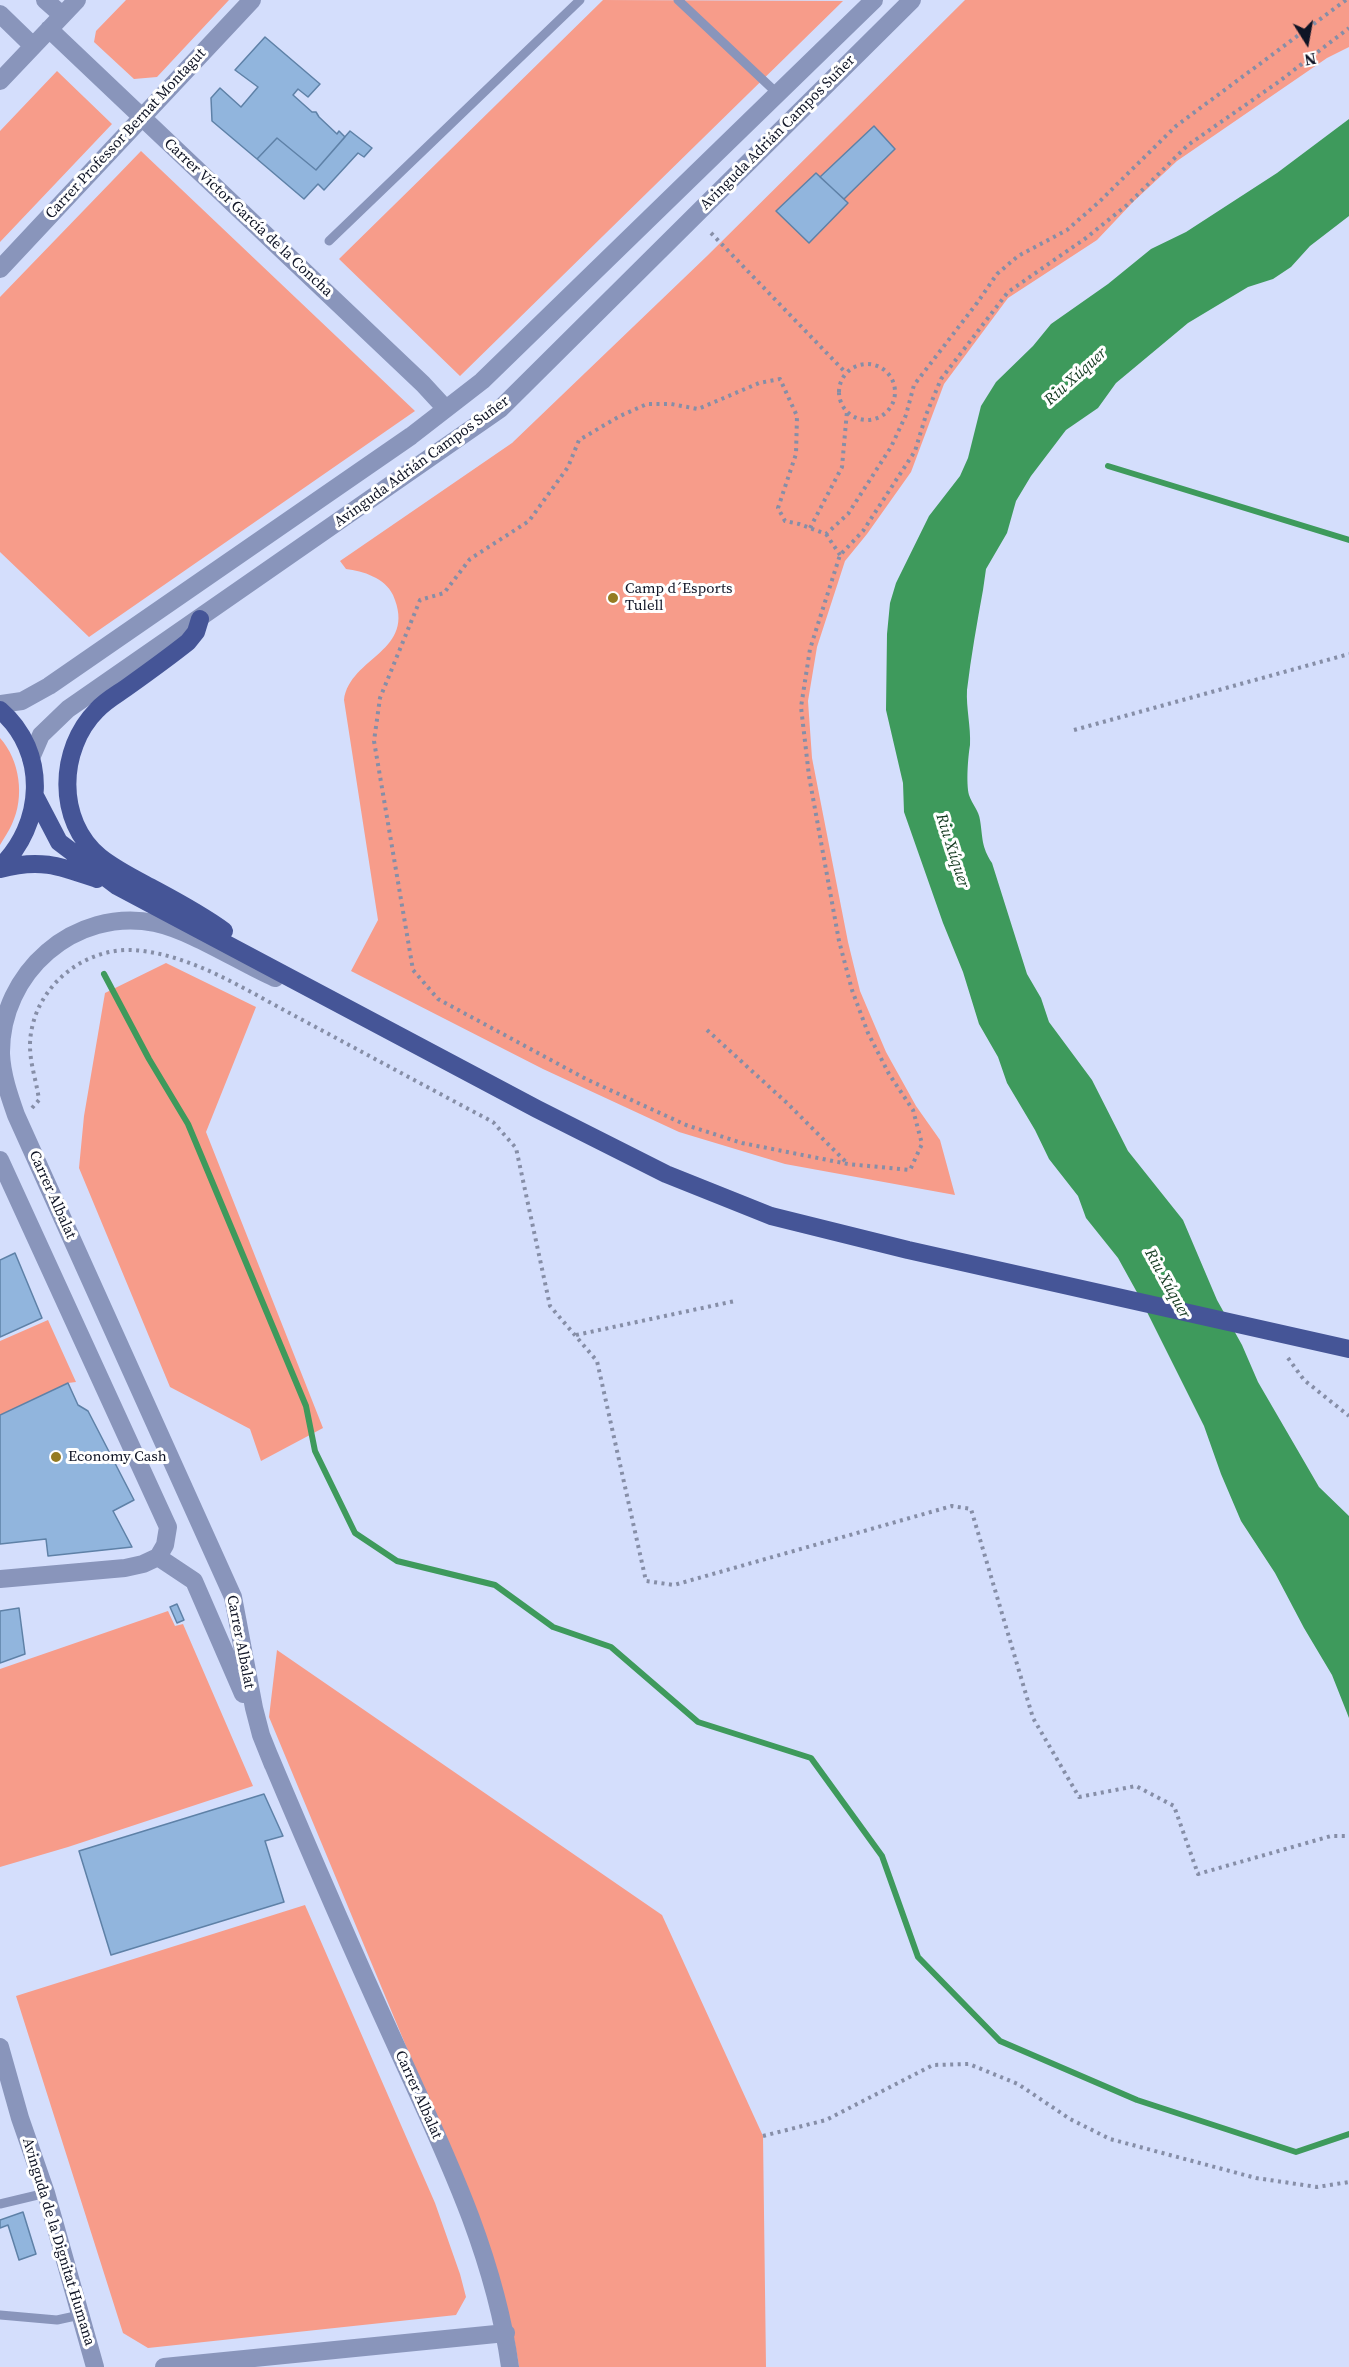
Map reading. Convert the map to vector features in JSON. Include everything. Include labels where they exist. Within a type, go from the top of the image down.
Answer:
[{"type":"main road","points":[[200,619],[196,632],[188,642],[106,702],[87,721],[69,765],[68,800],[73,818],[83,838],[98,855],[116,869],[200,915],[268,966]]},
{"type":"main road","points":[[0,711],[16,728],[31,758],[35,796],[27,829],[19,844],[0,868]]},
{"type":"main road","points":[[35,796],[59,842],[117,886]]},
{"type":"main road","points":[[0,868],[39,862],[64,867],[117,886],[666,1174],[771,1216],[908,1250],[1349,1349]]},
{"type":"street","points":[[45,0],[62,15]]},
{"type":"street","points":[[0,81],[76,0]]},
{"type":"street","name":"Carrer Professor Bernat Montagut","points":[[0,269],[252,0]]},
{"type":"street","name":"Avinguda Adrián Campos Suñer","points":[[0,704],[22,701],[49,686],[411,436],[482,381],[779,95],[874,0]]},
{"type":"street","name":"Avinguda Adrián Campos Suñer","points":[[31,758],[41,735],[59,716],[500,409],[912,0]]},
{"type":"street","points":[[0,14],[33,46]]},
{"type":"street","name":"Carrer Víctor García de la Concha","points":[[49,29],[423,384],[446,409]]},
{"type":"street","name":"Carrer Albalat","points":[[273,1765],[261,1735],[254,1708],[233,1597],[16,1116],[6,1087],[1,1053],[3,1025],[11,1000],[23,977],[49,949],[61,940],[94,925],[120,921],[139,921],[171,927],[247,966],[365,1017]]},
{"type":"street","points":[[0,1160],[168,1527],[165,1545],[158,1557],[125,1568],[0,1580]]},
{"type":"street","name":"Carrer Albalat","points":[[158,1557],[194,1581],[350,1944],[450,2164],[487,2261],[506,2333],[510,2367]]},
{"type":"street","name":"Avinguda de la Dignitat Humana","points":[[0,2047],[20,2118],[46,2193],[95,2367]]},
{"type":"street","name":"Avinguda de la Dignitat Humana","points":[[0,2076],[20,2118]]},
{"type":"street","points":[[164,2367],[506,2333]]},
{"type":"lane","points":[[329,241],[580,0]]},
{"type":"lane","points":[[678,0],[779,95]]},
{"type":"lane","points":[[0,2204],[46,2193]]},
{"type":"lane","points":[[0,2315],[57,2319],[80,2315]]},
{"type":"path","points":[[825,534],[848,514],[891,447],[906,415],[914,385],[997,274],[1018,255],[1066,230],[1099,202],[1176,126],[1347,0]]},
{"type":"path","points":[[840,555],[825,534],[785,521],[778,508],[796,454],[797,416],[780,379],[759,383],[698,409],[671,404],[647,404],[620,416],[579,440],[568,467],[529,521],[470,559],[444,593],[420,600],[380,698],[374,741],[413,970],[438,999],[586,1079],[686,1125],[742,1143],[848,1164],[910,1170],[922,1144],[913,1110],[888,1074],[868,1033],[852,990],[839,940],[809,776],[801,706],[810,650],[840,555],[863,531],[915,451],[926,415],[941,379],[1008,292],[1086,238],[1127,205],[1188,145],[1277,83],[1349,28]]},
{"type":"path","points":[[711,233],[846,373]]},
{"type":"path","points":[[874,364],[890,375],[895,393],[888,410],[872,419],[854,417],[847,411],[839,395],[839,386],[846,373],[856,366],[874,364]]},
{"type":"path","points":[[810,528],[842,467],[847,411]]},
{"type":"path","points":[[1074,730],[1349,654]]},
{"type":"path","points":[[16,1116],[35,1107],[39,1100],[30,1054],[31,1033],[42,1001],[56,981],[87,959],[110,951],[142,950],[185,962],[261,998],[493,1122],[516,1148],[550,1305],[597,1361],[646,1581],[674,1585],[952,1506],[971,1509],[1033,1718],[1079,1797],[1136,1786],[1174,1806],[1198,1874],[1331,1836],[1349,1836]]},
{"type":"path","points":[[707,1030],[787,1103],[848,1164]]},
{"type":"path","points":[[576,1335],[735,1301]]},
{"type":"path","points":[[1288,1358],[1304,1380],[1349,1416]]},
{"type":"path","points":[[763,2136],[826,2120],[933,2065],[969,2064],[1018,2084],[1070,2119],[1110,2139],[1256,2178],[1317,2187],[1349,2182]]},
{"type":"shaded area","points":[[126,0],[229,0],[157,77],[134,79],[94,42],[96,31]]},
{"type":"shaded area","points":[[603,0],[843,1],[460,376],[339,259]]},
{"type":"shaded area","name":"Camp d´Esports Tulell","points":[[965,0],[1349,0],[1349,47],[1327,58],[1177,161],[1097,240],[1008,298],[944,384],[911,472],[845,561],[817,647],[808,701],[812,758],[848,942],[860,991],[886,1052],[916,1106],[940,1140],[955,1195],[785,1164],[679,1132],[543,1069],[351,971],[378,920],[344,700],[349,685],[358,673],[390,642],[397,629],[398,614],[393,595],[385,584],[366,574],[346,569],[340,561],[512,443],[707,256]]},
{"type":"shaded area","points":[[57,71],[112,124],[0,242],[0,131]]},
{"type":"shaded area","points":[[141,151],[415,411],[89,637],[0,552],[0,297]]},
{"type":"shaded area","points":[[0,738],[7,747],[16,768],[19,791],[16,813],[0,845]]},
{"type":"shaded area","points":[[166,963],[256,1007],[206,1132],[323,1428],[261,1461],[250,1429],[170,1387],[79,1168],[84,1116],[105,993]]},
{"type":"shaded area","points":[[48,1320],[76,1382],[68,1383],[0,1415],[0,1341]]},
{"type":"shaded area","points":[[168,1611],[175,1626],[183,1624],[253,1786],[0,1867],[0,1669]]},
{"type":"shaded area","points":[[277,1650],[662,1915],[763,2136],[766,2367],[519,2367],[505,2302],[468,2195],[269,1717]]},
{"type":"shaded area","points":[[305,1905],[435,2203],[466,2297],[456,2315],[148,2348],[123,2333],[16,1996]]},
{"type":"water","name":"Riu Xúquer","points":[[1349,119],[1349,216],[1310,246],[1291,267],[1273,279],[1248,287],[1188,323],[1116,383],[1098,408],[1066,430],[1031,476],[1016,501],[1007,533],[986,569],[967,690],[970,738],[967,777],[969,795],[979,817],[984,847],[992,863],[1027,974],[1041,998],[1049,1022],[1092,1080],[1128,1151],[1183,1220],[1217,1300],[1242,1345],[1258,1382],[1319,1487],[1349,1516],[1349,1718],[1332,1675],[1275,1573],[1241,1521],[1204,1426],[1139,1296],[1118,1258],[1086,1218],[1078,1196],[1049,1159],[1007,1083],[998,1057],[979,1024],[963,972],[943,923],[904,812],[903,783],[886,710],[887,634],[890,603],[896,583],[929,516],[960,476],[968,458],[981,406],[996,382],[1033,346],[1051,324],[1108,284],[1151,249],[1186,232],[1277,173]]},
{"type":"building","points":[[265,37],[320,84],[308,97],[298,89],[293,95],[312,112],[316,112],[337,134],[339,131],[345,137],[316,170],[277,138],[257,159],[212,121],[211,98],[220,88],[241,107],[258,87],[235,70]]},
{"type":"building","points":[[874,126],[895,149],[844,199],[820,177]]},
{"type":"building","points":[[350,131],[372,148],[364,157],[358,153],[324,190],[318,184],[304,199],[257,159],[277,138],[316,170]]},
{"type":"building","points":[[816,173],[848,203],[809,243],[776,211]]},
{"type":"building","points":[[15,1253],[42,1318],[0,1337],[0,1260]]},
{"type":"building","name":"Economy Cash","points":[[68,1383],[78,1405],[88,1411],[134,1500],[113,1511],[132,1547],[48,1556],[46,1539],[0,1544],[0,1415]]},
{"type":"building","points":[[177,1604],[184,1620],[177,1623],[170,1607]]},
{"type":"building","points":[[19,1608],[25,1654],[0,1663],[0,1611]]},
{"type":"building","points":[[264,1794],[283,1836],[265,1841],[284,1902],[111,1955],[79,1851]]},
{"type":"building","points":[[23,2212],[36,2254],[19,2260],[8,2225],[0,2228],[0,2220]]},
{"type":"waterway","points":[[1108,466],[1349,540]]},
{"type":"waterway","points":[[104,974],[149,1059],[188,1124],[306,1406],[315,1451],[355,1533],[397,1561],[495,1585],[553,1627],[611,1647],[698,1722],[811,1758],[882,1856],[918,1957],[1000,2041],[1137,2100],[1296,2152],[1349,2134]]},
{"type":"place","name":"Camp d´Esports Tulell","points":[[613,598]]},
{"type":"place","name":"Economy Cash","points":[[56,1457]]}]
